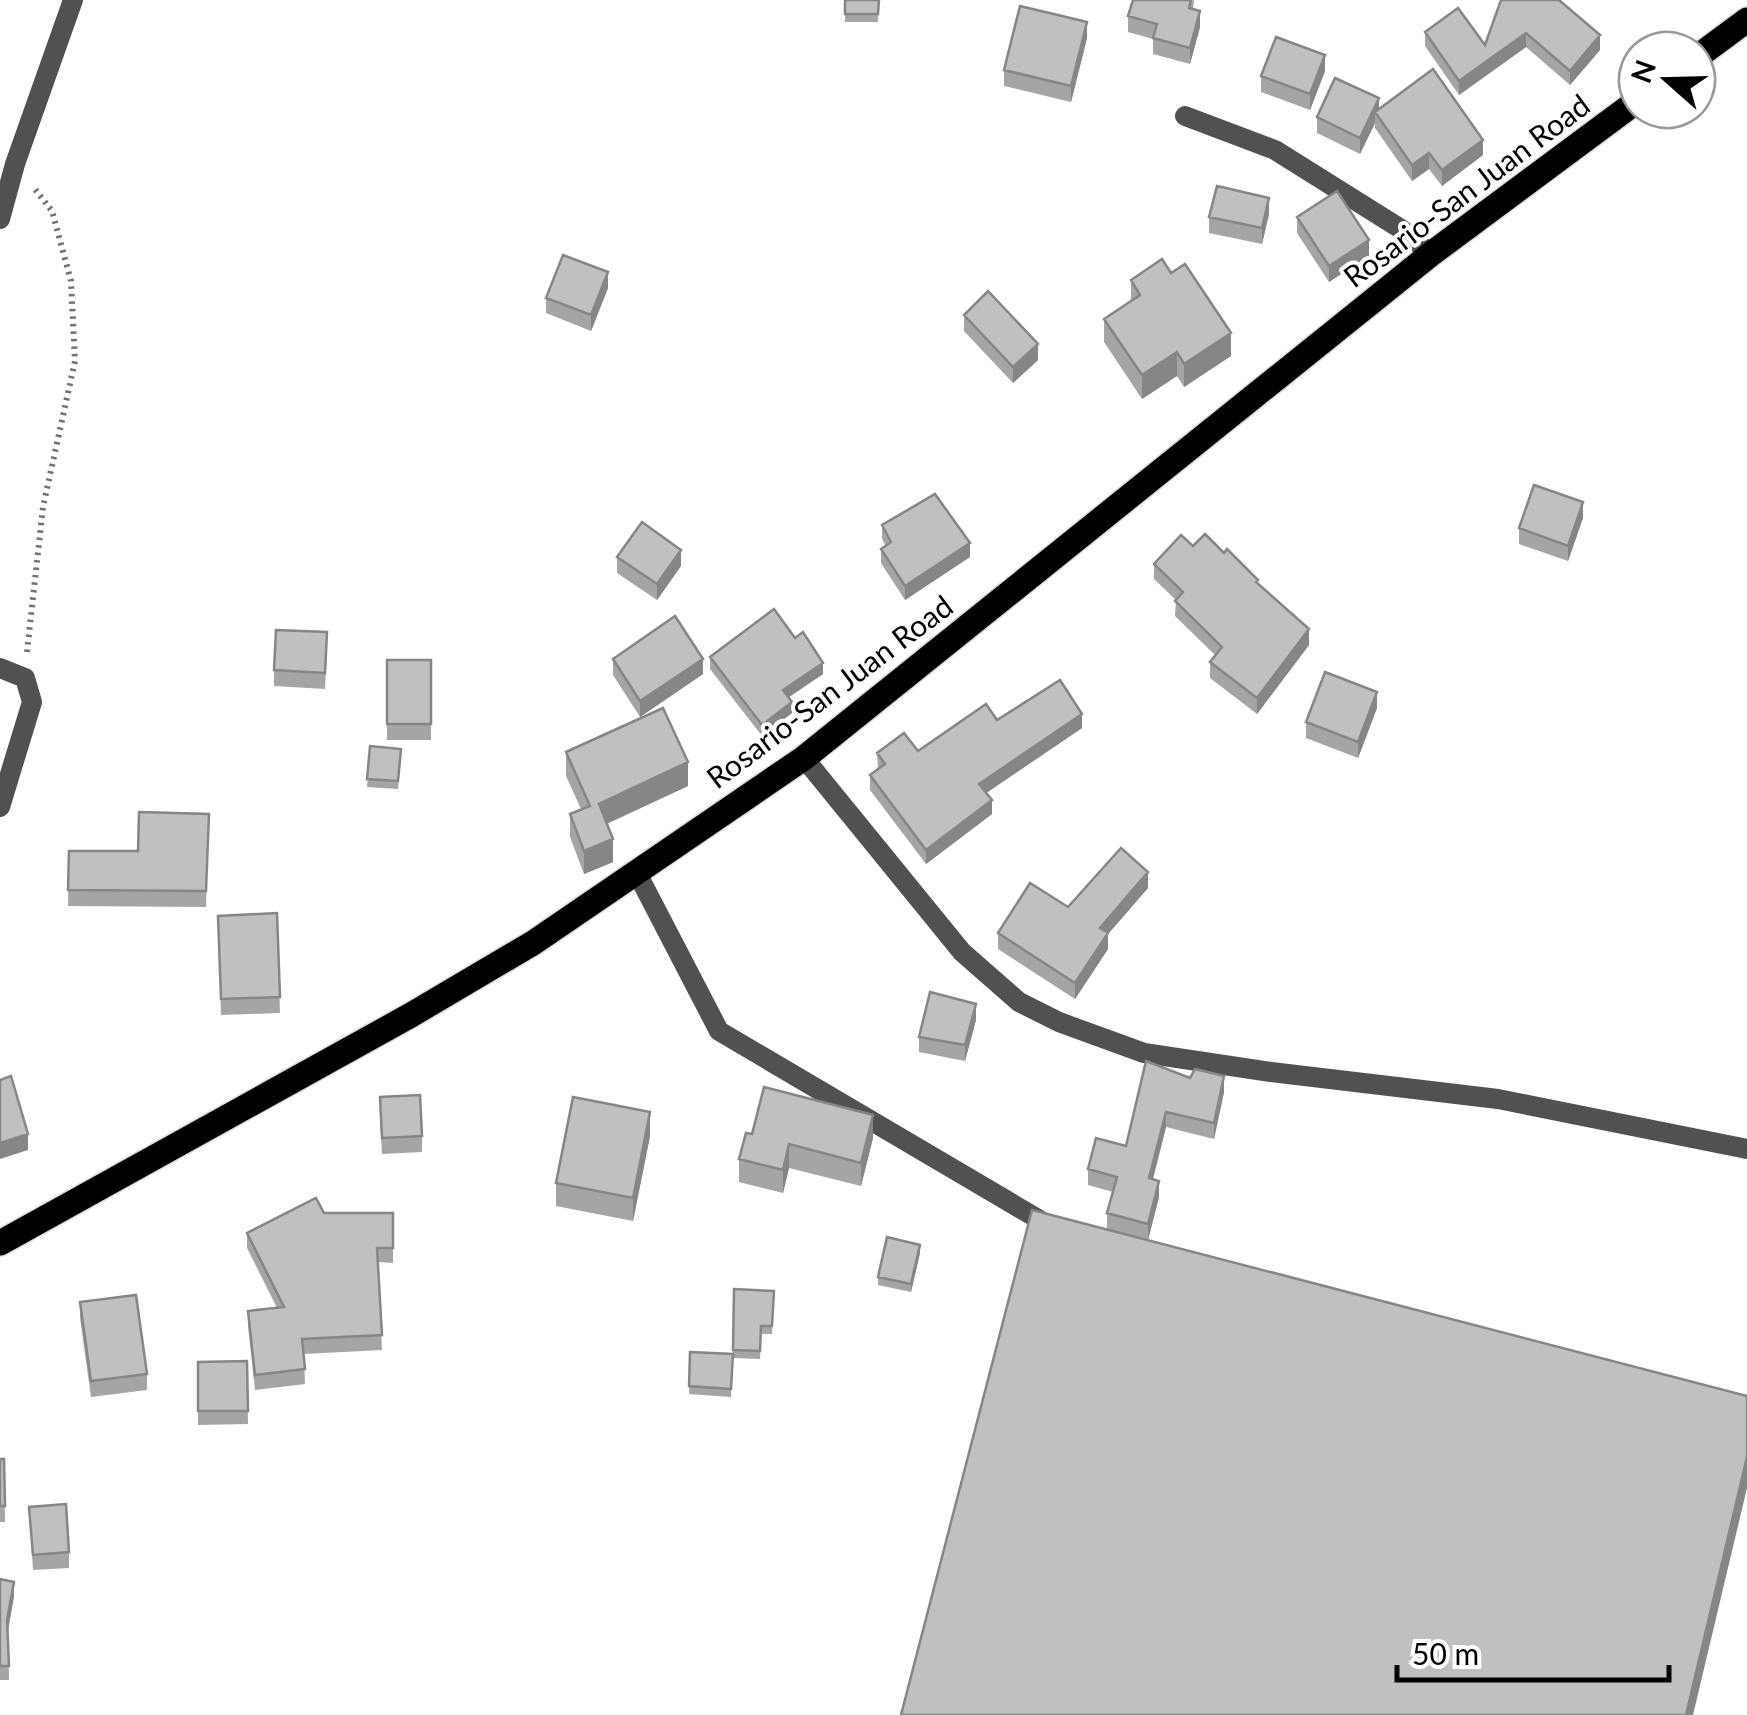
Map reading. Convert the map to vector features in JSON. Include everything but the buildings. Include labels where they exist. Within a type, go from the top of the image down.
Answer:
[{"type":"main road","points":[[1717,42],[1747,20]]},
{"type":"main road","name":"Rosario-San Juan Road","points":[[0,1243],[411,1016],[532,942],[804,758],[1431,254],[1617,116]]},
{"type":"street","points":[[0,218],[73,0]]},
{"type":"street","points":[[1186,116],[1276,150],[1401,229],[1431,254]]},
{"type":"street","points":[[0,668],[24,678],[32,702],[0,806]]},
{"type":"street","points":[[804,758],[962,952],[1019,1002],[1059,1022],[1144,1052],[1271,1072],[1498,1099],[1747,1149]]},
{"type":"street","points":[[637,873],[719,1031],[1050,1228],[1069,1233]]},
{"type":"path","points":[[15,164],[52,211],[71,281],[74,361],[43,507],[24,678]]}]
